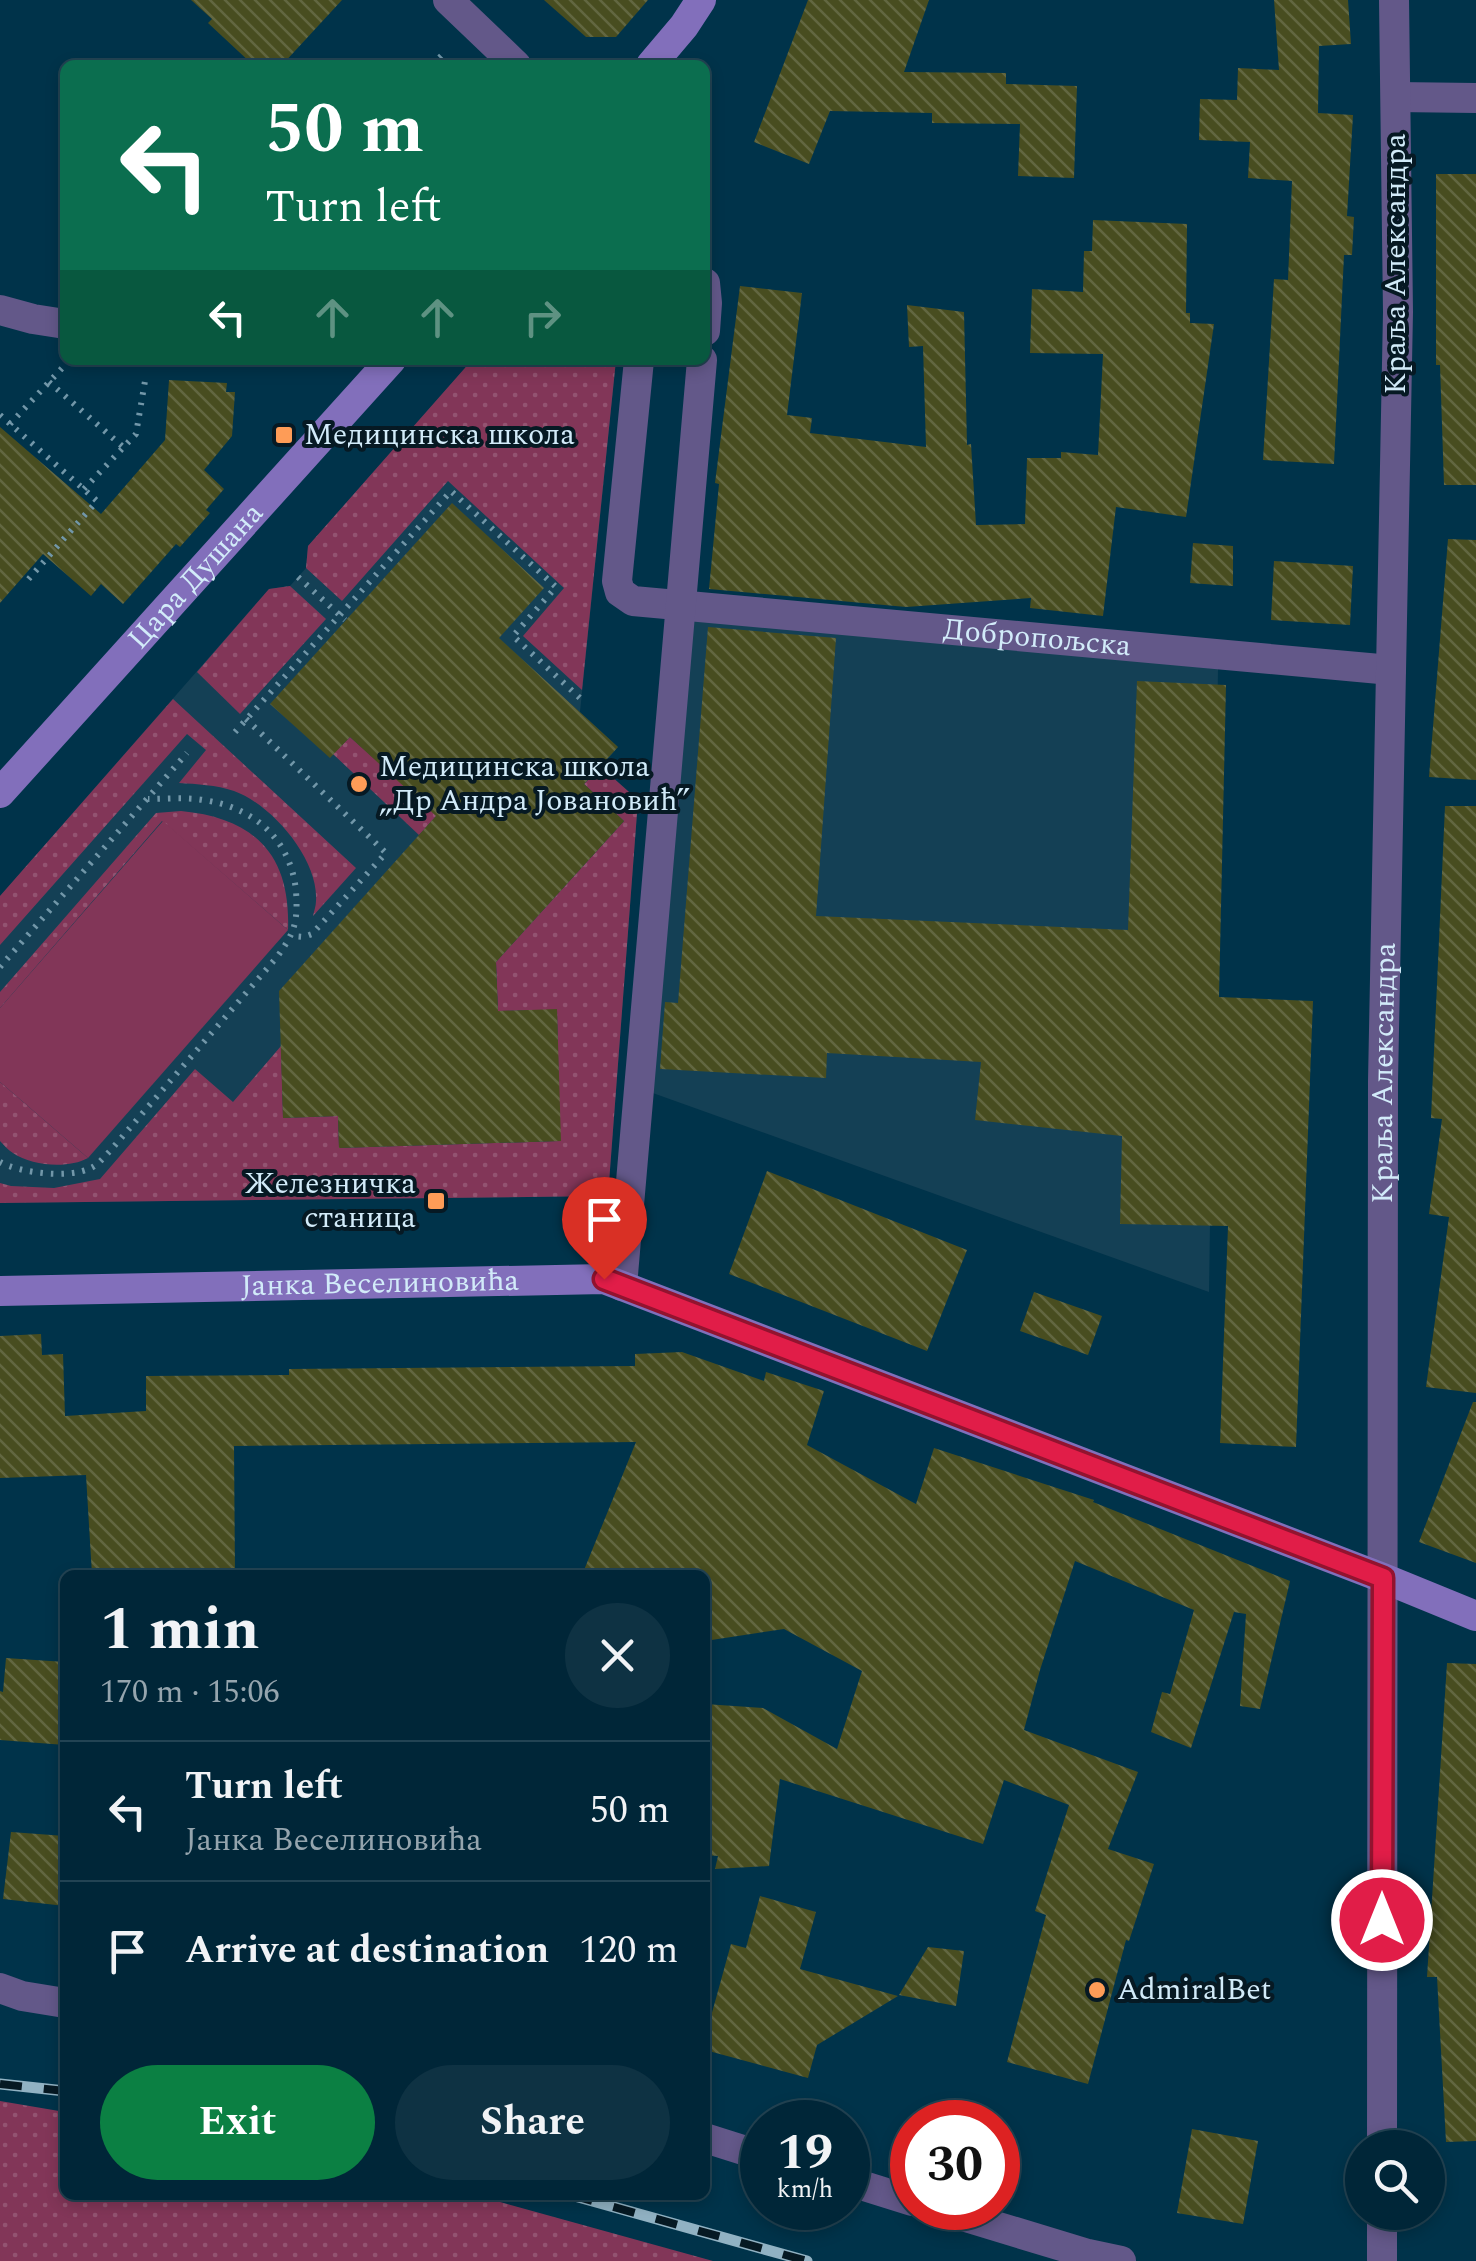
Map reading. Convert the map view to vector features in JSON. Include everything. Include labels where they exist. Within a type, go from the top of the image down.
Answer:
[{"type":"main road","points":[[655,60],[701,0]]},
{"type":"main road","name":"Цара Душана","points":[[0,793],[386,365]]},
{"type":"main road","name":"Јанка Веселиновића","points":[[0,1291],[604,1279],[1476,1616]]},
{"type":"street","points":[[448,0],[511,60]]},
{"type":"street","name":"Краља Александра","points":[[1382,2130],[1383,1082],[1398,312],[1394,0]]},
{"type":"street","points":[[1396,97],[1476,98]]},
{"type":"street","points":[[0,310],[60,323]]},
{"type":"street","name":"Добропољска","points":[[639,365],[617,581],[620,592],[633,600],[1391,670]]},
{"type":"street","points":[[622,1286],[702,365]]},
{"type":"street","points":[[0,1988],[60,2003]]},
{"type":"street","points":[[710,2140],[740,2149]]},
{"type":"street","points":[[1009,2230],[1120,2261]]},
{"type":"street","points":[[1382,2230],[1382,2261]]},
{"type":"path","points":[[437,60],[443,54]]},
{"type":"path","points":[[10,424],[64,365]]},
{"type":"path","points":[[84,489],[136,434],[146,375]]},
{"type":"path","points":[[49,382],[124,448]]},
{"type":"path","points":[[0,415],[97,500],[26,582]]},
{"type":"path","points":[[235,732],[343,618],[451,491],[556,588],[512,636],[581,698]]},
{"type":"path","points":[[298,577],[343,618]]},
{"type":"path","points":[[246,719],[386,853],[312,934],[292,936]]},
{"type":"path","points":[[0,967],[188,753]]},
{"type":"path","points":[[0,1162],[29,1172],[90,1169],[292,936],[297,921],[291,864],[270,832],[256,820],[224,805],[204,800],[148,799]]},
{"type":"shaded area","name":"Медицинска школа „Др Андра Јовановић”","points":[[468,365],[615,365],[580,712],[618,747],[601,767],[638,800],[608,1196],[0,1203],[0,896],[269,589],[290,586],[306,568],[308,546]]},
{"type":"shaded area","points":[[468,365],[615,365],[582,690],[523,636],[564,588],[448,481],[342,601],[306,568],[308,546]]},
{"type":"shaded area","points":[[290,586],[326,619],[240,714],[197,672],[269,589]]},
{"type":"shaded area","points":[[673,613],[1218,669],[1209,1292],[650,1092]]},
{"type":"shaded area","points":[[173,699],[356,868],[313,916],[315,885],[310,868],[277,820],[234,791],[179,783],[206,750],[187,734],[0,945],[0,896]]},
{"type":"shaded area","points":[[350,737],[387,770],[503,742],[419,835],[333,754]]},
{"type":"shaded area","points":[[601,767],[638,800],[608,1196],[0,1203],[0,1183],[54,1188],[100,1179],[195,1069],[233,1102],[281,1046],[283,1118],[338,1116],[339,1148],[560,1141],[557,1010],[498,1011],[496,962],[624,821],[584,784]]},
{"type":"shaded area","points":[[181,811],[229,822],[263,845],[283,880],[288,930],[162,821],[0,1008],[0,992],[156,813]]},
{"type":"shaded area","points":[[163,821],[288,930],[88,1158],[0,1082],[0,1008]]},
{"type":"shaded area","points":[[0,1082],[88,1158],[71,1164],[50,1164],[30,1161],[9,1150],[0,1141]]},
{"type":"shaded area","points":[[0,2101],[60,2111],[60,2200],[493,2200],[713,2261],[0,2261]]},
{"type":"building","points":[[191,0],[342,0],[287,60],[248,60],[208,23],[212,19]]},
{"type":"building","points":[[544,0],[648,0],[616,37],[586,37]]},
{"type":"building","points":[[808,0],[929,0],[904,72],[1006,73],[1006,84],[1077,86],[1074,178],[1018,176],[1020,124],[932,123],[932,113],[830,111],[809,164],[754,142]]},
{"type":"building","points":[[1274,0],[1348,0],[1351,44],[1319,46],[1318,113],[1353,115],[1347,216],[1354,217],[1352,255],[1344,255],[1334,464],[1263,460],[1274,279],[1288,280],[1292,181],[1248,178],[1250,142],[1199,140],[1200,99],[1237,100],[1238,68],[1279,70]]},
{"type":"building","points":[[1436,174],[1476,174],[1476,485],[1444,485],[1440,365],[1436,365]]},
{"type":"building","points":[[1093,220],[1187,224],[1186,313],[1190,313],[1190,323],[1214,324],[1186,517],[1116,507],[1103,616],[1030,608],[1031,598],[906,607],[709,589],[719,484],[715,483],[740,286],[802,293],[787,415],[812,418],[810,433],[926,447],[923,346],[909,347],[907,305],[964,312],[967,445],[971,444],[976,525],[1025,524],[1027,458],[1061,458],[1061,452],[1098,455],[1103,354],[1030,353],[1032,289],[1083,292],[1084,251],[1092,251]]},
{"type":"building","points":[[169,380],[227,383],[226,392],[235,392],[232,436],[204,470],[224,489],[206,510],[210,513],[180,547],[176,544],[123,604],[101,584],[91,596],[43,554],[0,603],[0,427],[101,514],[165,440]]},
{"type":"building","points":[[452,503],[544,588],[499,638],[618,747],[584,784],[624,821],[496,962],[498,1011],[557,1009],[561,1141],[339,1148],[338,1116],[283,1118],[279,991],[436,816],[350,737],[330,758],[270,704]]},
{"type":"building","points":[[1448,539],[1476,540],[1476,780],[1429,777]]},
{"type":"building","points":[[1193,543],[1233,546],[1233,586],[1190,583]]},
{"type":"building","points":[[1274,561],[1353,566],[1350,625],[1271,620]]},
{"type":"building","points":[[708,627],[836,638],[816,916],[1128,930],[1137,681],[1226,685],[1219,997],[1313,1001],[1296,1447],[1220,1443],[1228,1226],[1120,1224],[1122,1136],[975,1120],[981,1062],[827,1053],[826,1078],[660,1069],[665,1002],[678,1003]]},
{"type":"building","points":[[1445,806],[1476,806],[1476,1393],[1426,1387],[1449,1217],[1429,1214],[1442,1119],[1431,1118]]},
{"type":"building","points":[[767,1171],[967,1250],[927,1351],[729,1274]]},
{"type":"building","points":[[1034,1292],[1102,1316],[1088,1355],[1020,1331]]},
{"type":"building","points":[[41,1334],[42,1355],[63,1354],[65,1416],[146,1411],[146,1376],[289,1375],[289,1369],[635,1366],[635,1354],[682,1352],[764,1381],[766,1372],[824,1391],[807,1445],[916,1504],[934,1448],[1094,1500],[1290,1581],[1260,1709],[1240,1706],[1246,1614],[1234,1612],[1191,1748],[1151,1732],[1162,1692],[1170,1694],[1194,1610],[1075,1561],[1024,1730],[1138,1772],[1108,1849],[1154,1864],[1129,1941],[1126,1940],[1088,2084],[1007,2062],[1046,1915],[1035,1911],[1069,1805],[1004,1780],[983,1844],[780,1779],[769,1866],[715,1869],[718,1856],[710,1855],[710,1704],[763,1708],[837,1749],[862,1671],[784,1629],[710,1640],[710,1570],[584,1570],[636,1442],[234,1446],[235,1570],[92,1570],[86,1475],[0,1478],[0,1336]]},
{"type":"building","points":[[1476,1402],[1476,1563],[1419,1542]]},
{"type":"building","points":[[6,1658],[60,1662],[60,1745],[0,1740],[0,1691],[3,1692]]},
{"type":"building","points":[[1447,1663],[1476,1664],[1476,2141],[1446,2142],[1437,1977],[1427,1977]]},
{"type":"building","points":[[11,1832],[60,1836],[60,1905],[3,1899]]},
{"type":"building","points":[[760,1896],[816,1912],[800,1969],[898,1996],[817,2045],[808,2078],[710,2051],[710,2020],[731,1944],[746,1948]]},
{"type":"building","points":[[928,1947],[964,1951],[956,2006],[899,1995]]},
{"type":"building","points":[[1192,2129],[1258,2141],[1243,2224],[1177,2213]]},
{"type":"railway","points":[[0,2084],[60,2090]]},
{"type":"railway","points":[[589,2200],[807,2261]]},
{"type":"place","name":"Медицинска школа","points":[[284,435]]},
{"type":"place","name":"Медицинска школа „Др Андра Јовановић”","points":[[359,784]]},
{"type":"place","name":"Железничка станица","points":[[436,1201]]},
{"type":"place","name":"AdmiralBet","points":[[1097,1990]]},
{"type":"route","points":[[604,1279],[1383,1578],[1382,1920]]}]
